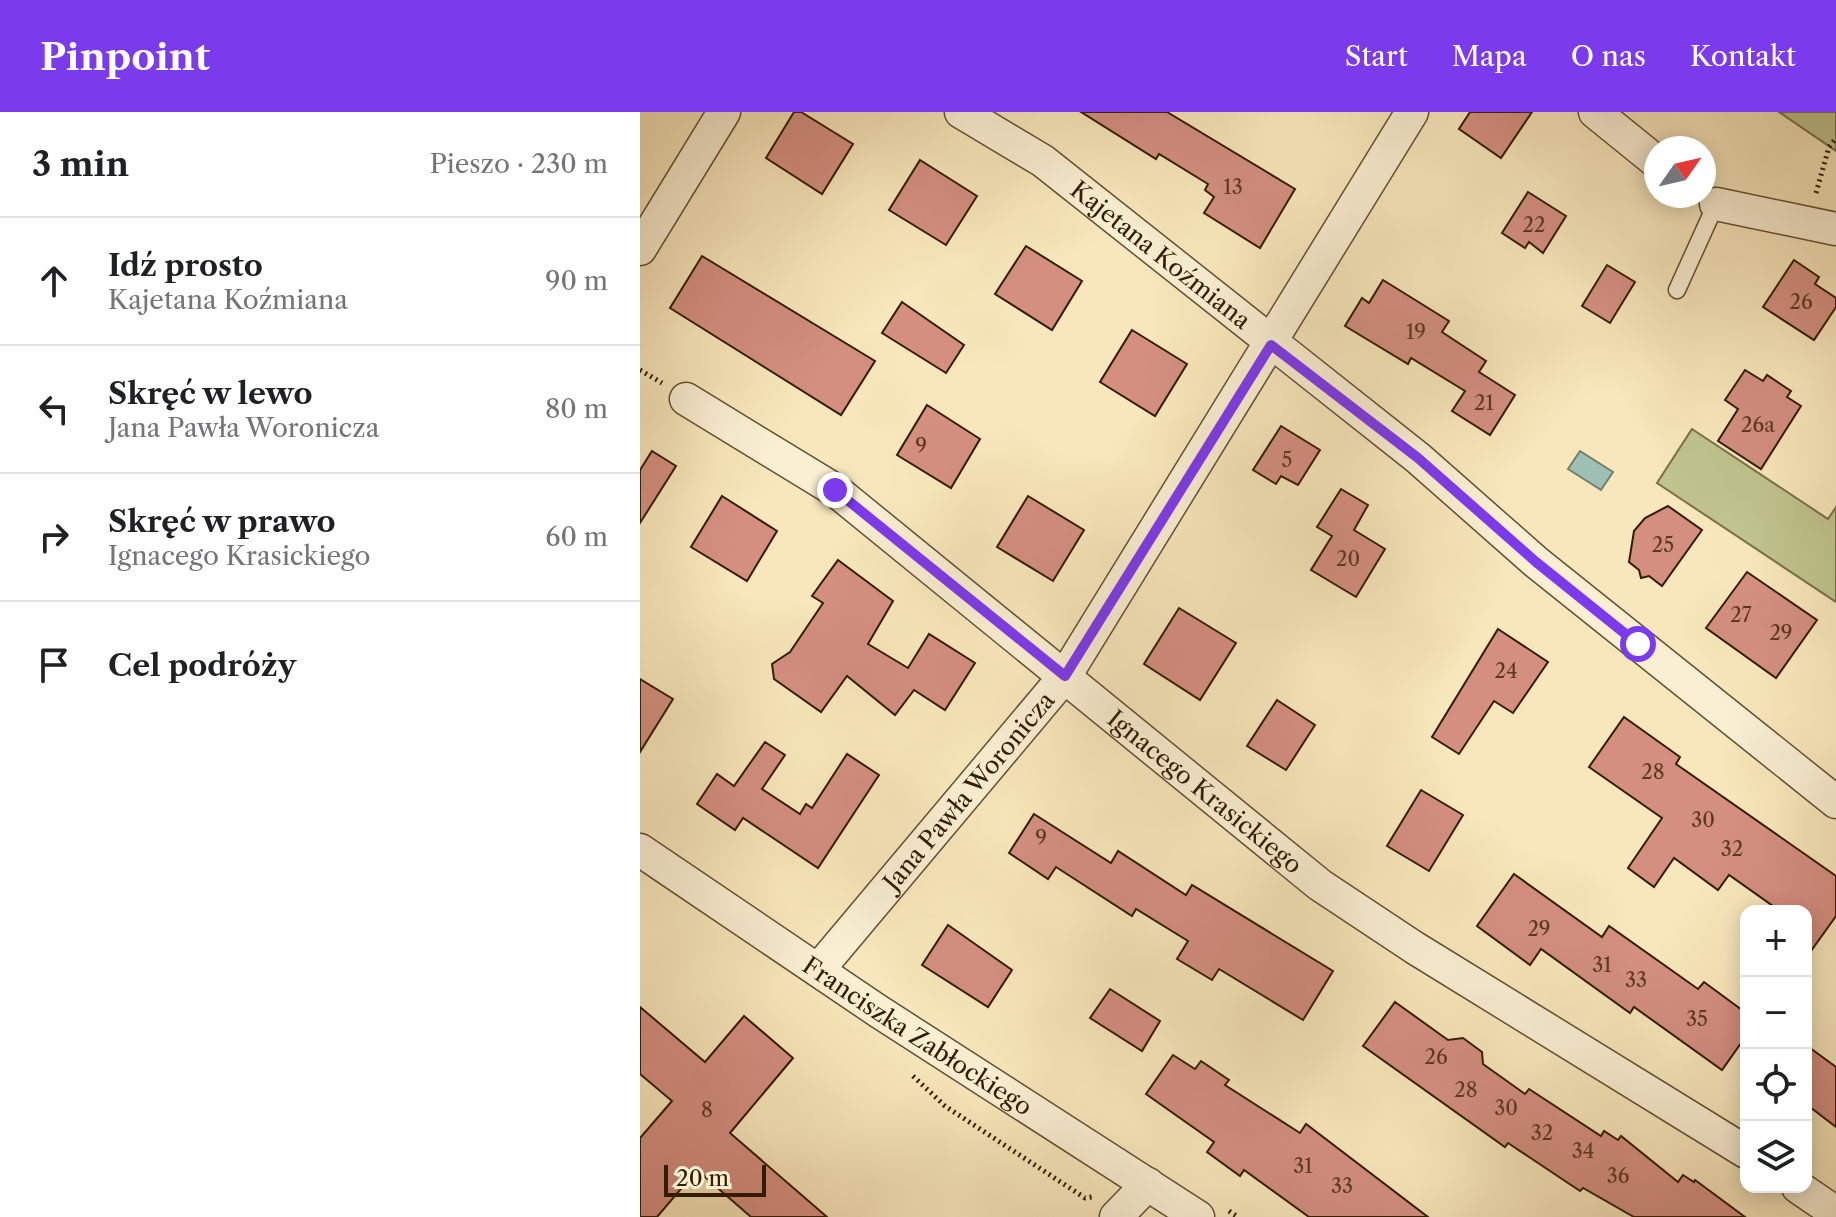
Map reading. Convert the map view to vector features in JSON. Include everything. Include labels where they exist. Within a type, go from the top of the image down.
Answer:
[{"type":"street","points":[[640,249],[724,112]]},
{"type":"street","name":"Kajetana Koźmiana","points":[[961,112],[1043,161],[1271,345],[1418,458],[1536,562],[1836,802]]},
{"type":"street","name":"Jana Pawła Woronicza","points":[[818,970],[1065,676],[1412,112]]},
{"type":"street","points":[[1595,112],[1644,152]]},
{"type":"street","points":[[1716,201],[1822,226]]},
{"type":"street","name":"Ignacego Krasickiego","points":[[686,399],[835,490],[1320,885],[1415,948],[1740,1148]]},
{"type":"street","name":"Franciszka Zabłockiego","points":[[640,850],[818,970],[1198,1217]]},
{"type":"street","points":[[1116,1217],[1148,1184]]},
{"type":"street","points":[[1807,1193],[1836,1213]]},
{"type":"lane","points":[[1677,290],[1707,208]]},
{"type":"path","points":[[1822,226],[1829,147],[1836,138]]},
{"type":"green space","points":[[1779,112],[1836,112],[1836,151]]},
{"type":"green space","points":[[1692,429],[1828,519],[1836,507],[1836,602],[1657,483]]},
{"type":"water","points":[[1580,451],[1613,472],[1601,490],[1568,469]]},
{"type":"building","points":[[794,112],[801,112],[853,144],[822,194],[766,158]]},
{"type":"building","points":[[1081,112],[1167,112],[1295,189],[1260,248],[1204,213],[1214,197],[1205,190],[1208,184],[1159,154],[1156,159]]},
{"type":"building","points":[[1470,112],[1532,112],[1501,158],[1459,129]]},
{"type":"building","points":[[920,160],[977,196],[946,245],[889,210]]},
{"type":"building","points":[[1528,192],[1566,216],[1543,253],[1529,242],[1525,248],[1502,233]]},
{"type":"building","points":[[1026,246],[1082,281],[1052,330],[995,294]]},
{"type":"building","points":[[702,256],[875,361],[841,415],[670,308]]},
{"type":"building","points":[[1794,260],[1819,277],[1815,284],[1836,298],[1836,307],[1814,340],[1763,307]]},
{"type":"building","points":[[1607,265],[1635,282],[1610,323],[1582,306]]},
{"type":"building","points":[[1383,280],[1449,321],[1442,332],[1486,361],[1479,372],[1515,395],[1490,435],[1452,411],[1465,391],[1411,358],[1408,364],[1345,326],[1362,298],[1369,303]]},
{"type":"building","points":[[902,302],[964,345],[946,373],[882,333]]},
{"type":"building","points":[[1132,330],[1187,364],[1155,416],[1100,382]]},
{"type":"building","points":[[1745,370],[1763,381],[1767,375],[1791,391],[1787,397],[1801,406],[1761,469],[1718,441],[1738,409],[1725,400]]},
{"type":"building","points":[[927,405],[980,439],[951,488],[897,455]]},
{"type":"building","points":[[1281,426],[1320,450],[1298,485],[1281,476],[1276,484],[1253,470]]},
{"type":"building","points":[[652,451],[676,466],[640,523],[640,470]]},
{"type":"building","points":[[1341,489],[1368,505],[1354,530],[1385,549],[1356,597],[1311,570],[1332,536],[1317,527]]},
{"type":"building","points":[[722,496],[777,531],[747,581],[691,547]]},
{"type":"building","points":[[1028,496],[1084,530],[1053,581],[997,547]]},
{"type":"building","points":[[1668,506],[1702,530],[1662,586],[1649,576],[1641,578],[1639,570],[1629,562],[1634,531],[1645,518]]},
{"type":"building","points":[[838,560],[893,601],[868,644],[908,668],[929,634],[975,663],[945,710],[914,690],[895,715],[847,676],[821,712],[774,679],[772,664],[790,652],[823,603],[812,596]]},
{"type":"building","points":[[1747,572],[1817,620],[1776,678],[1706,628]]},
{"type":"building","points":[[1179,608],[1236,643],[1200,700],[1144,664]]},
{"type":"building","points":[[1498,629],[1548,662],[1513,713],[1494,701],[1459,754],[1432,737]]},
{"type":"building","points":[[640,679],[673,699],[640,752]]},
{"type":"building","points":[[1277,700],[1315,725],[1286,770],[1247,746]]},
{"type":"building","points":[[1624,717],[1680,757],[1676,764],[1836,876],[1836,916],[1812,950],[1812,905],[1772,905],[1729,875],[1718,890],[1674,858],[1654,887],[1628,868],[1662,818],[1589,767]]},
{"type":"building","points":[[765,742],[785,755],[762,789],[800,814],[806,804],[812,808],[847,754],[879,775],[818,868],[743,818],[735,830],[697,804],[717,774],[734,786]]},
{"type":"building","points":[[1421,790],[1463,815],[1429,871],[1387,846]]},
{"type":"building","points":[[1034,814],[1111,863],[1118,851],[1186,895],[1192,885],[1333,971],[1303,1020],[1219,969],[1212,980],[1177,959],[1188,941],[1136,909],[1132,916],[1056,867],[1048,879],[1009,853]]},
{"type":"building","points":[[1514,874],[1602,937],[1609,926],[1698,989],[1704,982],[1740,1009],[1740,1044],[1722,1070],[1634,1007],[1630,1013],[1541,949],[1530,965],[1477,926]]},
{"type":"building","points":[[948,925],[1012,970],[988,1007],[922,965]]},
{"type":"building","points":[[1110,989],[1160,1021],[1142,1051],[1090,1018]]},
{"type":"building","points":[[1395,1002],[1448,1040],[1463,1038],[1482,1052],[1483,1064],[1525,1094],[1529,1089],[1601,1136],[1604,1131],[1618,1140],[1621,1136],[1678,1182],[1683,1175],[1695,1180],[1745,1217],[1634,1217],[1583,1188],[1580,1191],[1508,1143],[1505,1147],[1363,1046]]},
{"type":"building","points":[[640,1007],[705,1062],[744,1016],[793,1058],[730,1133],[827,1217],[751,1217],[697,1170],[657,1217],[640,1217],[640,1138],[672,1101],[640,1074]]},
{"type":"building","points":[[1812,1049],[1836,1067],[1836,1127],[1812,1109]]},
{"type":"building","points":[[1173,1055],[1195,1069],[1201,1061],[1229,1080],[1225,1085],[1300,1133],[1306,1124],[1428,1217],[1309,1217],[1244,1170],[1240,1176],[1207,1152],[1214,1142],[1146,1094]]},
{"type":"route","points":[[835,490],[1065,676],[1271,345],[1418,458],[1536,562],[1638,644]]}]
